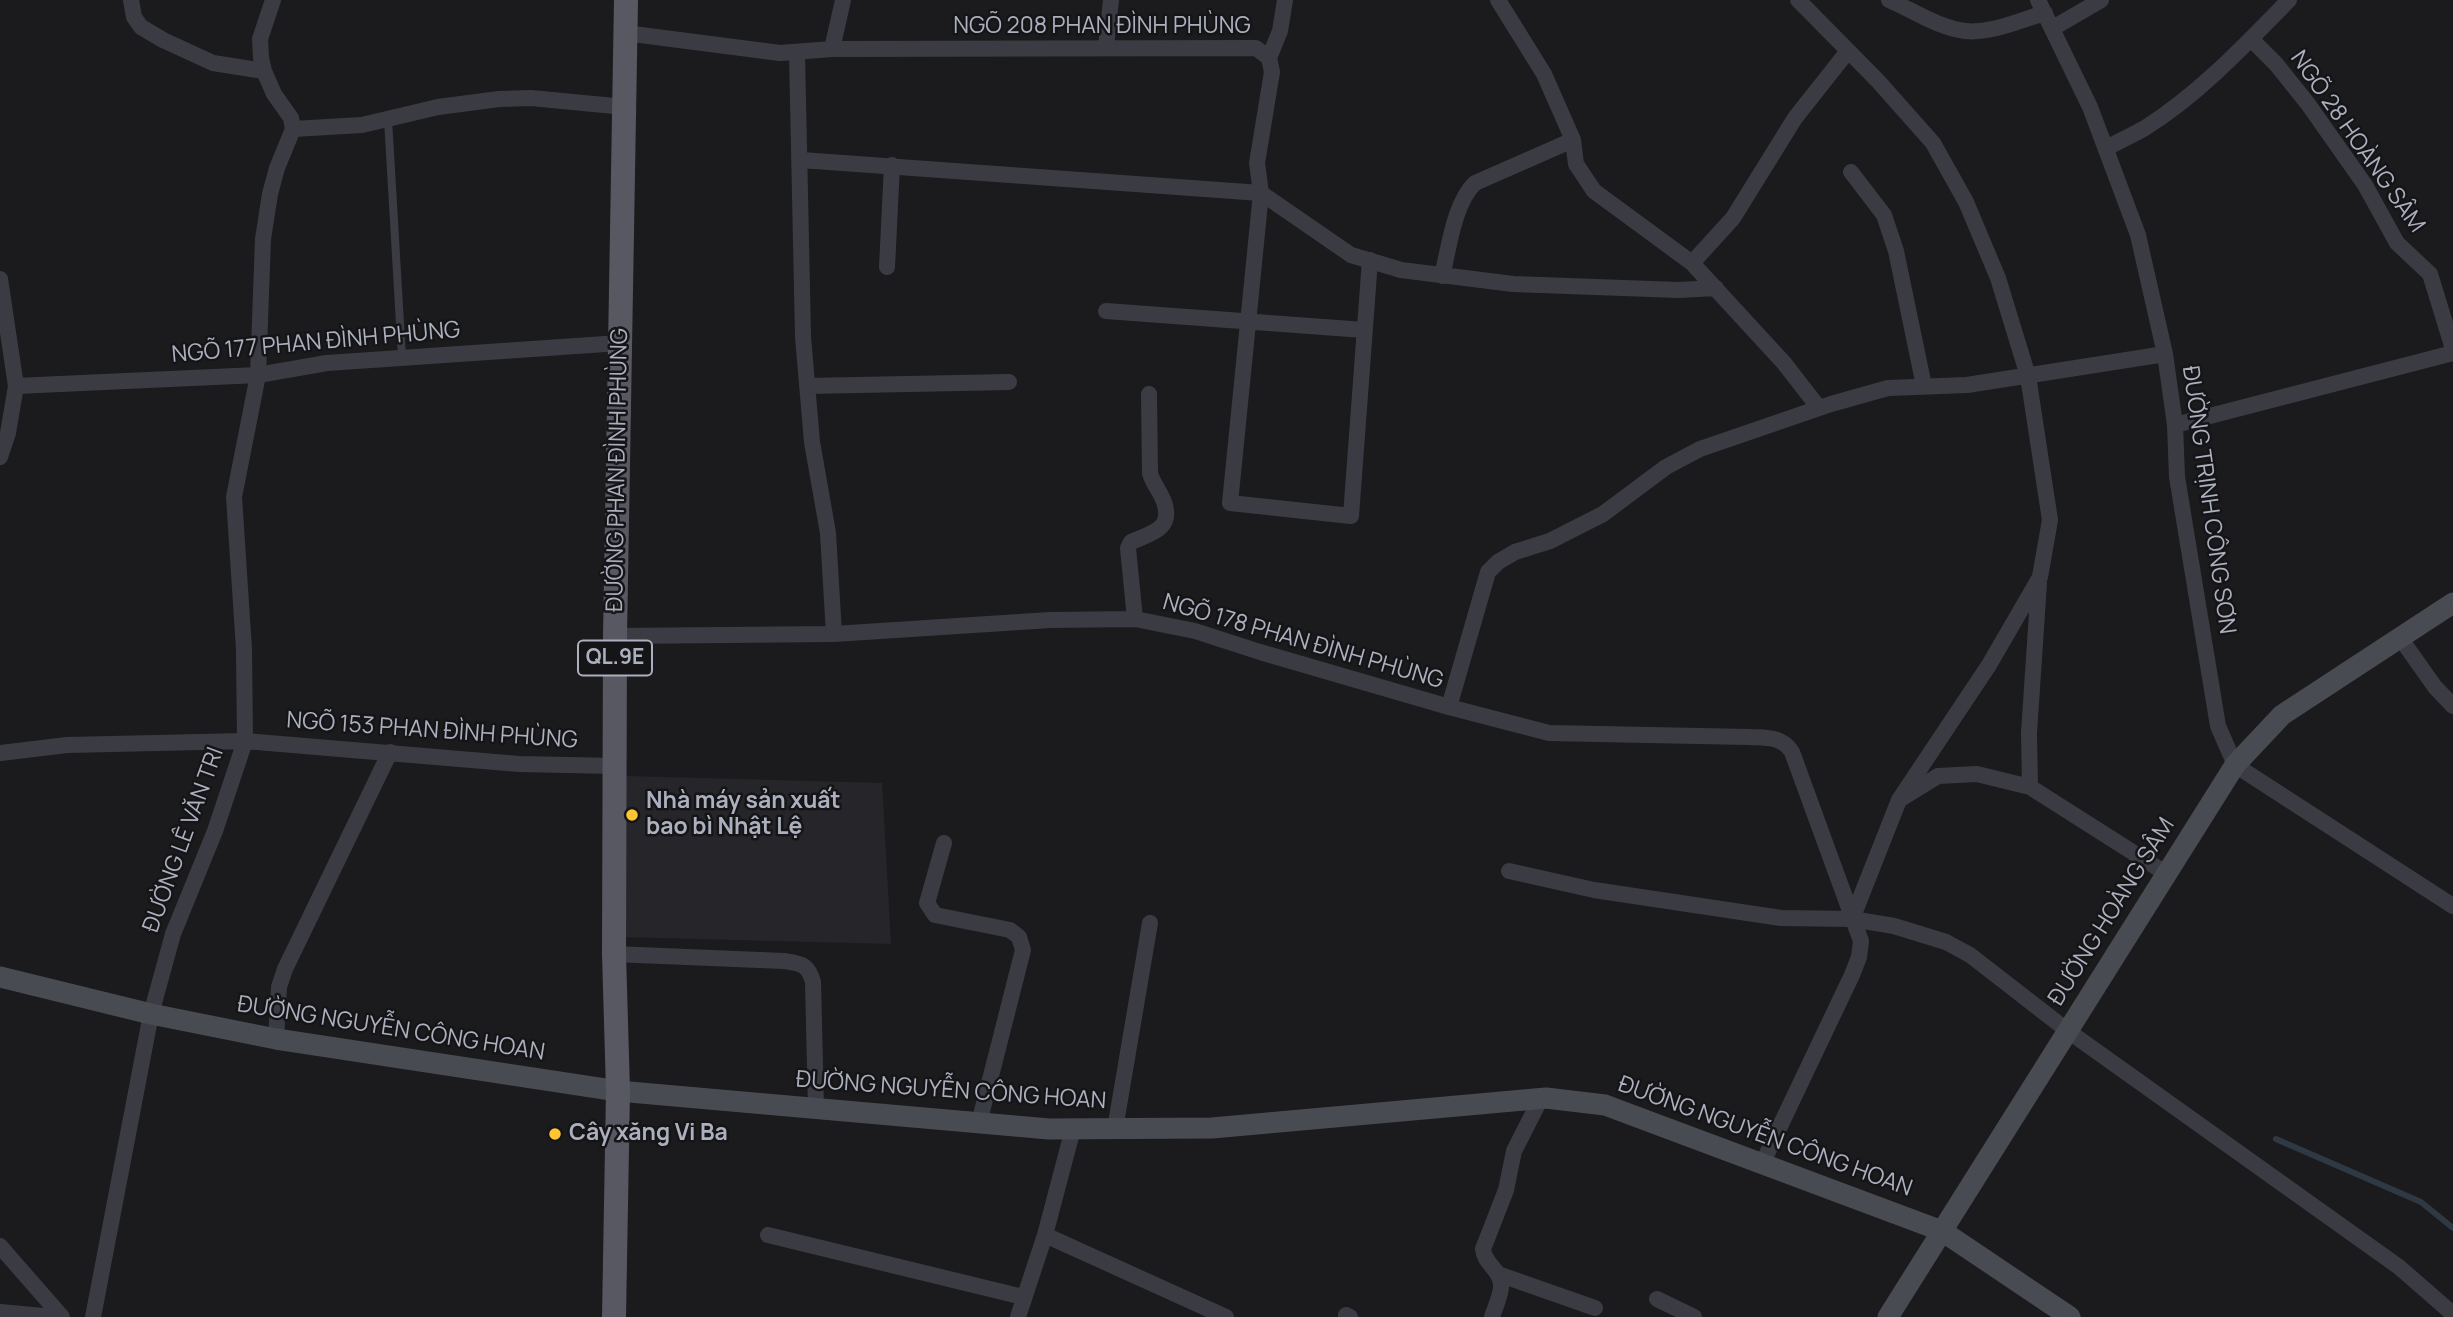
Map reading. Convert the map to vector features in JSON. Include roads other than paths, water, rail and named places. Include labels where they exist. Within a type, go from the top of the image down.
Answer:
[{"type":"main road","name":"ĐƯỜNG PHAN ĐÌNH PHÙNG","points":[[614,1317],[618,1091],[614,954],[615,636],[626,0]]},
{"type":"main road","name":"ĐƯỜNG HOÀNG SÂM","points":[[1888,1317],[2235,765],[2282,715],[2453,603]]},
{"type":"main road","name":"ĐƯỜNG NGUYỄN CÔNG HOAN","points":[[0,977],[152,1014],[276,1039],[618,1091],[979,1123],[1073,1129],[1212,1128],[1541,1098],[1605,1105],[1942,1231],[2070,1317]]},
{"type":"street","points":[[131,0],[134,17],[141,27],[163,40],[213,63],[264,71]]},
{"type":"street","points":[[274,0],[260,39],[264,71],[274,94],[291,118],[293,129],[341,127],[438,107],[499,99],[530,98],[625,107]]},
{"type":"street","points":[[832,48],[843,0]]},
{"type":"street","points":[[1106,47],[1111,0]]},
{"type":"street","points":[[1269,58],[1280,31],[1285,0]]},
{"type":"street","points":[[1498,0],[1544,74],[1573,141],[1576,164],[1594,191],[1692,263],[1784,363],[1819,408]]},
{"type":"street","points":[[1798,0],[1933,143],[1966,202],[1998,278],[2028,376],[2050,520],[2039,577],[2029,733],[2030,787]]},
{"type":"street","points":[[1889,0],[1951,27],[1967,31],[2002,26],[2042,6]]},
{"type":"street","points":[[2053,28],[2101,0]]},
{"type":"street","points":[[2107,148],[2146,128],[2187,96],[2251,39],[2289,0]]},
{"type":"street","name":"ĐƯỜNG TRỊNH CÔNG SƠN","points":[[2042,6],[2107,148],[2138,235],[2165,354],[2175,425],[2177,477],[2218,726],[2235,765]]},
{"type":"street","name":"NGÕ 208 PHAN ĐÌNH PHÙNG","points":[[625,33],[780,53],[832,48],[1256,48],[1269,58],[1272,72],[1257,163],[1261,193],[1230,503],[1351,516],[1364,330]]},
{"type":"street","name":"NGÕ 28 HOÀNG SÂM","points":[[2251,39],[2276,64],[2308,104],[2365,185],[2396,243],[2430,274],[2453,351]]},
{"type":"street","points":[[1692,263],[1733,218],[1795,118],[1848,51]]},
{"type":"street","points":[[797,53],[801,278],[807,386],[811,443],[828,533],[834,634]]},
{"type":"street","name":"ĐƯỜNG LÊ VĂN TRI","points":[[93,1317],[152,1014],[173,934],[215,831],[245,741],[244,649],[234,497],[258,375],[263,239],[270,194],[277,167],[293,129]]},
{"type":"street","points":[[1442,276],[1460,203],[1467,191],[1475,183],[1573,141]]},
{"type":"street","points":[[801,160],[1261,193],[1351,255],[1401,270],[1513,284],[1678,290],[1716,288]]},
{"type":"street","points":[[887,267],[892,165]]},
{"type":"street","points":[[1851,172],[1884,215],[1896,251],[1924,386]]},
{"type":"street","points":[[1106,311],[1364,330],[1370,260]]},
{"type":"street","points":[[0,279],[16,387],[8,433],[0,457]]},
{"type":"street","name":"NGÕ 177 PHAN ĐÌNH PHÙNG","points":[[16,387],[258,375],[327,363],[620,343]]},
{"type":"street","points":[[2175,425],[2453,351]]},
{"type":"street","name":"NGÕ 178 PHAN ĐÌNH PHÙNG","points":[[615,636],[834,634],[1050,620],[1135,619],[1195,631],[1449,707],[1488,572],[1515,552],[1550,541],[1603,514],[1666,467],[1700,449],[1819,408],[1888,388],[1967,385],[2165,354]]},
{"type":"street","points":[[807,386],[1009,382]]},
{"type":"street","points":[[1135,619],[1128,548],[1131,542],[1161,529],[1165,524],[1166,506],[1150,473],[1149,394]]},
{"type":"street","points":[[1852,919],[1899,800],[1989,665],[2039,577]]},
{"type":"street","points":[[2401,639],[2434,687],[2453,706]]},
{"type":"street","points":[[1449,707],[1549,733],[1749,737],[1776,739],[1786,743],[1792,752],[1861,941],[1859,957],[1762,1164]]},
{"type":"street","name":"NGÕ 153 PHAN ĐÌNH PHÙNG","points":[[0,753],[67,745],[245,741],[519,764],[615,766]]},
{"type":"street","points":[[276,1039],[279,988],[285,969],[390,752]]},
{"type":"street","points":[[2235,765],[2453,906]]},
{"type":"street","points":[[1899,800],[1938,776],[1977,774],[2030,787],[2166,874]]},
{"type":"street","points":[[944,843],[927,903],[930,910],[935,915],[1010,930],[1019,937],[1023,950],[979,1123]]},
{"type":"street","points":[[1509,871],[1594,890],[1770,917],[1852,919],[1894,926],[1946,942],[1970,955],[2068,1031],[2399,1267],[2453,1314]]},
{"type":"street","points":[[1115,1129],[1150,923]]},
{"type":"street","points":[[614,954],[802,964],[810,971],[813,982],[816,1109]]},
{"type":"street","points":[[1492,1317],[1502,1287],[1498,1275],[1486,1262],[1483,1249],[1506,1190],[1514,1151],[1541,1098]]},
{"type":"street","points":[[1018,1317],[1045,1235],[1073,1129]]},
{"type":"street","points":[[768,1235],[1023,1297]]},
{"type":"street","points":[[1045,1235],[1226,1317]]},
{"type":"street","points":[[0,1246],[62,1317]]},
{"type":"street","points":[[1498,1275],[1595,1308]]},
{"type":"street","points":[[1657,1298],[1694,1317]]},
{"type":"street","points":[[0,1312],[54,1317]]},
{"type":"lane","points":[[388,119],[402,358]]},
{"type":"waterway","points":[[2276,1139],[2421,1202],[2453,1228]]},
{"type":"place","name":"Nhà máy sản xuất bao bì Nhật Lệ","points":[[632,815]]},
{"type":"place","name":"Cây xăng Vi Ba","points":[[555,1134]]}]
